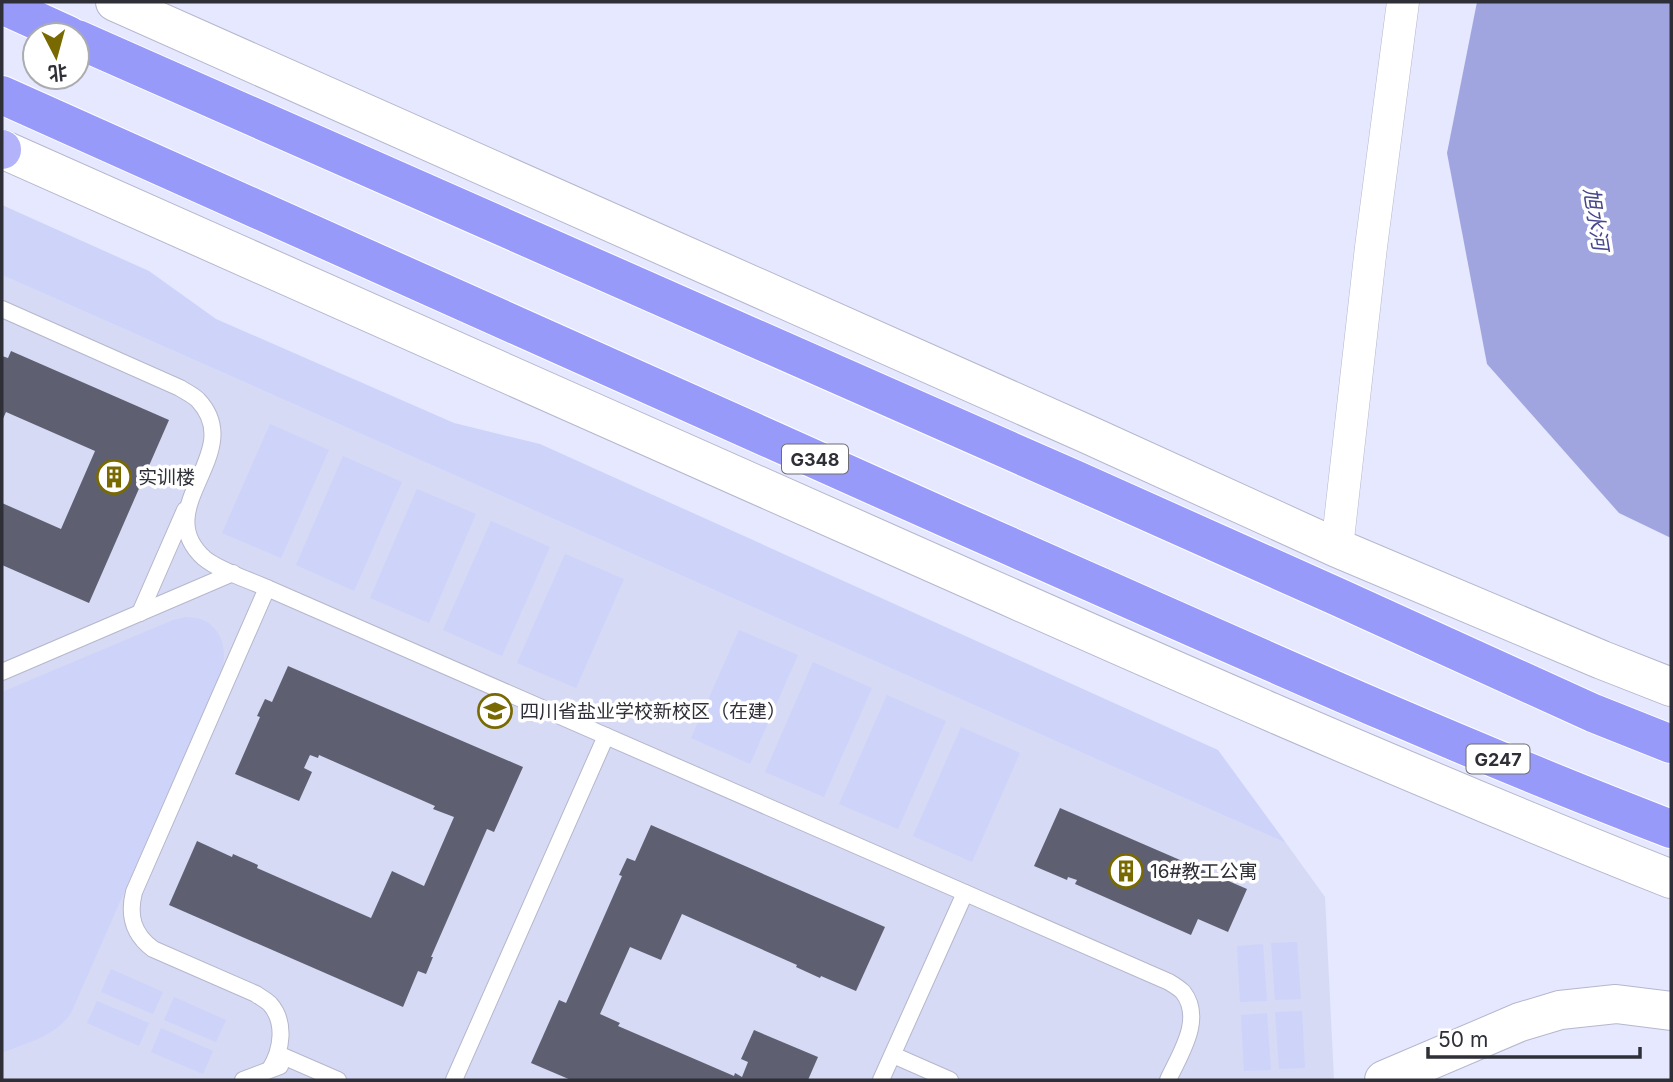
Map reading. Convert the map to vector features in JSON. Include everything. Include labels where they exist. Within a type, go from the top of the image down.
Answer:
[{"type":"highway","points":[[2,5],[37,21]]},
{"type":"highway","points":[[91,45],[1338,597],[1593,713],[1671,744]]},
{"type":"highway","name":"G348","points":[[2,95],[303,232],[1327,686]]},
{"type":"highway","name":"G247","points":[[1327,686],[1570,790],[1671,829]]},
{"type":"street","points":[[116,2],[1337,548],[1671,687]]},
{"type":"street","points":[[1337,548],[1371,247],[1403,2]]},
{"type":"street","points":[[2,149],[1021,602],[1393,764],[1671,879]]},
{"type":"street","points":[[1089,435],[1338,597]]},
{"type":"street","points":[[1021,602],[1327,686]]},
{"type":"street","points":[[1384,1080],[1424,1072],[1520,1022],[1560,1010],[1616,1004],[1671,1011]]},
{"type":"lane","points":[[2,309],[180,388],[197,398],[206,412],[212,426],[213,443],[209,456],[140,613]]},
{"type":"lane","points":[[192,495],[187,510],[187,526],[191,540],[206,559],[233,573],[1170,982],[1182,991],[1192,1013],[1191,1025],[1168,1080]]},
{"type":"lane","points":[[2,672],[233,573]]},
{"type":"lane","points":[[267,588],[139,880],[131,905],[131,917],[134,927],[153,949],[256,993],[270,1004],[281,1027],[278,1054],[270,1069]]},
{"type":"lane","points":[[454,1080],[606,736]]},
{"type":"lane","points":[[881,1080],[965,892]]},
{"type":"lane","points":[[278,1054],[338,1080]]},
{"type":"lane","points":[[893,1055],[950,1080]]},
{"type":"lane","points":[[243,1080],[270,1069],[294,1064],[304,1066]]},
{"type":"shaded area","points":[[2,205],[149,271],[216,319],[454,423],[540,444],[1218,750],[1286,843],[2,275]]},
{"type":"shaded area","name":"四川省盐业学校新校区（在建）","points":[[2,275],[1286,843],[1325,897],[1334,1080],[2,1080]]},
{"type":"shaded area","points":[[270,424],[329,450],[281,558],[222,533]]},
{"type":"shaded area","points":[[343,456],[402,482],[354,591],[296,565]]},
{"type":"shaded area","points":[[417,489],[476,514],[429,623],[370,598]]},
{"type":"shaded area","points":[[491,521],[550,547],[502,656],[443,630]]},
{"type":"shaded area","points":[[565,554],[624,579],[576,688],[517,663]]},
{"type":"shaded area","points":[[186,617],[203,620],[215,629],[222,642],[222,670],[71,1013],[49,1033],[2,1053],[2,692],[173,620]]},
{"type":"shaded area","points":[[739,630],[798,655],[750,764],[691,738]]},
{"type":"shaded area","points":[[813,662],[872,688],[824,797],[765,772]]},
{"type":"shaded area","points":[[887,695],[946,721],[898,829],[839,804]]},
{"type":"shaded area","points":[[961,727],[1020,753],[972,862],[913,836]]},
{"type":"shaded area","points":[[1297,942],[1301,999],[1275,1000],[1271,943]]},
{"type":"shaded area","points":[[1263,944],[1267,1001],[1240,1002],[1237,946]]},
{"type":"shaded area","points":[[111,969],[163,992],[153,1014],[101,992]]},
{"type":"shaded area","points":[[174,997],[226,1020],[216,1042],[164,1020]]},
{"type":"shaded area","points":[[97,1001],[149,1023],[139,1046],[87,1023]]},
{"type":"shaded area","points":[[1302,1011],[1305,1068],[1279,1069],[1275,1012]]},
{"type":"shaded area","points":[[1267,1013],[1271,1070],[1244,1071],[1241,1015]]},
{"type":"shaded area","points":[[161,1028],[213,1051],[203,1074],[151,1052]]},
{"type":"water","name":"旭水河","points":[[1477,2],[1671,2],[1671,538],[1619,513],[1487,364],[1447,153]]},
{"type":"building","name":"实训楼","points":[[11,351],[169,420],[89,603],[2,565],[2,503],[61,529],[95,451],[6,412],[2,421],[2,356],[8,358]]},
{"type":"building","points":[[288,666],[523,767],[494,832],[487,829],[426,974],[418,971],[403,1007],[169,905],[197,841],[258,865],[257,868],[371,918],[392,871],[424,886],[454,817],[319,755],[318,758],[310,755],[304,768],[312,772],[299,801],[235,774],[265,699],[272,702]]},
{"type":"building","name":"16#教工公寓","points":[[1060,808],[1247,889],[1228,932],[1198,919],[1191,935],[1075,884],[1077,880],[1068,877],[1067,880],[1034,866]]},
{"type":"building","points":[[651,825],[885,927],[856,991],[821,976],[820,978],[796,967],[797,965],[682,914],[661,960],[630,947],[600,1014],[620,1023],[618,1026],[734,1076],[735,1073],[742,1077],[748,1062],[741,1059],[754,1030],[818,1057],[808,1080],[571,1080],[531,1063],[559,1000],[566,1003],[622,876],[619,875],[627,858],[635,861]]},
{"type":"place","name":"实训楼","points":[[114,477]]},
{"type":"place","name":"四川省盐业学校新校区（在建）","points":[[495,711]]},
{"type":"place","name":"16#教工公寓","points":[[1126,871]]}]
